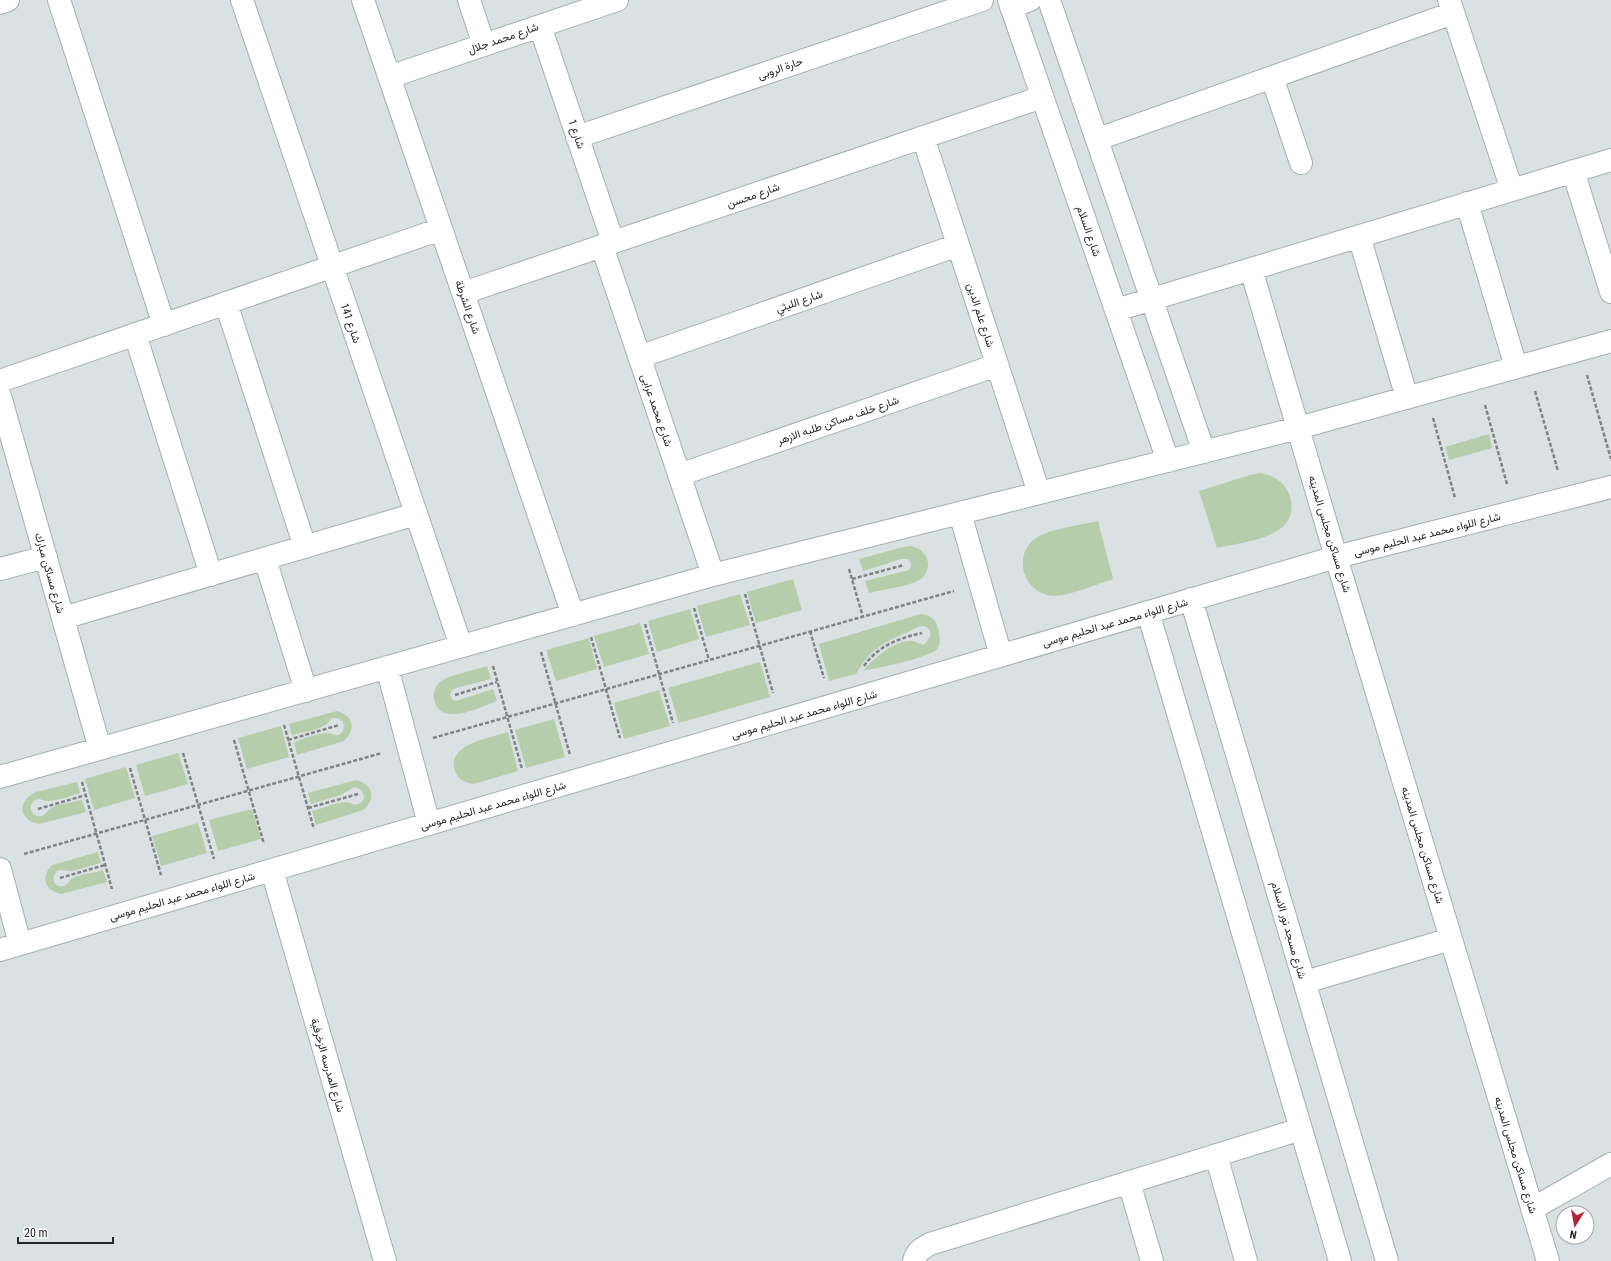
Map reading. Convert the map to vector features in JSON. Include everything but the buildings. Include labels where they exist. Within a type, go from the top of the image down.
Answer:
[{"type":"street","points":[[0,3],[8,0]]},
{"type":"street","points":[[59,0],[164,324]]},
{"type":"street","name":"شارع 141","points":[[242,0],[461,646]]},
{"type":"street","name":"شارع الشرطة","points":[[363,0],[463,292],[578,613]]},
{"type":"street","points":[[469,0],[484,45]]},
{"type":"street","name":"شارع محمد جلال","points":[[390,77],[617,0]]},
{"type":"street","name":"حارة الروبى","points":[[577,136],[982,0]]},
{"type":"street","points":[[1049,0],[1098,139],[1204,452]]},
{"type":"street","name":"شارع السلام","points":[[1016,2],[1042,97],[1168,462]]},
{"type":"street","points":[[1098,139],[1272,77],[1451,6],[1512,190]]},
{"type":"street","name":"شارع 1","points":[[540,26],[577,136],[607,244]]},
{"type":"street","points":[[1272,77],[1301,164]]},
{"type":"street","name":"شارع محسن","points":[[463,292],[1042,97]]},
{"type":"street","name":"شارع علم الدين","points":[[923,137],[1039,493]]},
{"type":"street","points":[[1116,310],[1611,160]]},
{"type":"street","points":[[1573,171],[1611,292]]},
{"type":"street","points":[[1467,203],[1522,365]]},
{"type":"street","points":[[0,381],[441,229]]},
{"type":"street","points":[[1359,236],[1416,395]]},
{"type":"street","name":"شارع محمد عرابى","points":[[607,244],[639,357],[713,575]]},
{"type":"street","name":"شارع الليثي","points":[[639,357],[958,245]]},
{"type":"street","name":"شارع مساكن مجلس المدينه","points":[[1251,269],[1548,1261]]},
{"type":"street","points":[[226,303],[305,547]]},
{"type":"street","points":[[135,334],[211,575]]},
{"type":"street","points":[[0,778],[686,582],[1168,462],[1298,428],[1611,341]]},
{"type":"street","name":"شارع خلف مساكن طلبه الازهر","points":[[679,475],[997,365]]},
{"type":"street","name":"شارع مساكن مبارك","points":[[0,396],[100,749]]},
{"type":"street","name":"شارع اللواء محمد عبد الحليم موسى","points":[[10,947],[1336,557],[1611,487]]},
{"type":"street","points":[[63,618],[416,514]]},
{"type":"street","points":[[960,514],[1001,656]]},
{"type":"street","points":[[0,568],[46,557]]},
{"type":"street","points":[[265,559],[306,691]]},
{"type":"street","name":"شارع مسجد نور الاسلام","points":[[1191,600],[1387,1261]]},
{"type":"street","points":[[1148,612],[1340,1261]]},
{"type":"street","points":[[387,667],[429,824]]},
{"type":"street","points":[[0,869],[10,947]]},
{"type":"street","name":"شارع المدرسه الزخرفية","points":[[272,870],[385,1261]]},
{"type":"street","points":[[1304,982],[1451,939]]},
{"type":"street","points":[[914,1261],[915,1256],[921,1249],[930,1244],[1301,1129]]},
{"type":"street","points":[[1216,1155],[1246,1261]]},
{"type":"street","points":[[1532,1210],[1611,1164]]},
{"type":"street","points":[[1129,1182],[1152,1261]]},
{"type":"path","points":[[1580,350],[1611,459]]},
{"type":"path","points":[[1522,365],[1566,499]]},
{"type":"path","points":[[1477,378],[1515,512]]},
{"type":"path","points":[[1416,395],[1463,525]]},
{"type":"path","points":[[841,543],[862,617]]},
{"type":"path","points":[[852,579],[904,565]]},
{"type":"path","points":[[737,569],[781,720]]},
{"type":"path","points":[[686,582],[709,660]]},
{"type":"path","points":[[22,855],[980,583]]},
{"type":"path","points":[[637,596],[681,750]]},
{"type":"path","points":[[578,613],[606,689],[628,765]]},
{"type":"path","points":[[533,626],[578,780]]},
{"type":"path","points":[[810,631],[832,706]]},
{"type":"path","points":[[861,671],[867,661],[880,649],[894,641],[922,633]]},
{"type":"path","points":[[485,639],[530,794]]},
{"type":"path","points":[[455,695],[497,682]]},
{"type":"path","points":[[277,699],[322,855]]},
{"type":"path","points":[[227,713],[272,870]]},
{"type":"path","points":[[288,740],[339,725]]},
{"type":"path","points":[[176,728],[222,885]]},
{"type":"path","points":[[123,743],[168,901]]},
{"type":"path","points":[[75,756],[119,915]]},
{"type":"path","points":[[308,808],[358,794]]},
{"type":"path","points":[[38,808],[86,795]]},
{"type":"path","points":[[60,878],[106,865]]},
{"type":"green space","points":[[1489,434],[1492,448],[1449,460],[1445,447]]},
{"type":"green space","points":[[1260,473],[1279,480],[1286,487],[1290,497],[1291,511],[1287,521],[1279,530],[1268,536],[1217,548],[1199,491]]},
{"type":"green space","points":[[1098,521],[1113,579],[1075,592],[1054,596],[1044,594],[1035,589],[1024,573],[1024,554],[1028,545],[1036,538],[1049,532]]},
{"type":"green space","points":[[912,546],[923,552],[927,560],[927,569],[922,578],[910,584],[896,588],[869,593],[865,581],[909,570],[911,562],[907,559],[902,559],[863,571],[859,559]]},
{"type":"green space","points":[[793,579],[802,610],[756,623],[747,592]]},
{"type":"green space","points":[[740,594],[750,625],[706,637],[697,606]]},
{"type":"green space","points":[[690,609],[699,639],[657,652],[648,621]]},
{"type":"green space","points":[[921,614],[927,615],[936,622],[940,642],[937,649],[924,656],[914,659],[863,671],[872,661],[891,647],[911,641],[923,645],[926,643],[930,635],[929,629],[923,626],[919,627],[883,644],[866,659],[856,674],[829,681],[819,644]]},
{"type":"green space","points":[[640,623],[649,654],[604,667],[594,636]]},
{"type":"green space","points":[[589,638],[597,669],[556,681],[546,650]]},
{"type":"green space","points":[[760,662],[770,697],[679,723],[668,688]]},
{"type":"green space","points":[[487,666],[491,679],[456,688],[452,690],[450,695],[452,699],[456,701],[493,689],[497,701],[471,711],[451,714],[443,712],[437,707],[434,694],[436,687],[440,682],[455,675]]},
{"type":"green space","points":[[659,690],[670,726],[624,739],[614,703]]},
{"type":"green space","points":[[337,711],[343,713],[350,720],[352,728],[348,737],[344,741],[297,755],[294,742],[323,733],[338,735],[343,731],[344,725],[340,719],[333,718],[317,729],[292,735],[289,724]]},
{"type":"green space","points":[[554,719],[565,757],[526,768],[515,730]]},
{"type":"green space","points":[[281,726],[289,757],[247,769],[238,738]]},
{"type":"green space","points":[[508,732],[518,771],[474,784],[465,782],[458,777],[455,771],[454,762],[457,754],[463,748],[481,740]]},
{"type":"green space","points":[[178,753],[188,784],[145,796],[136,765]]},
{"type":"green space","points":[[126,767],[135,798],[94,810],[85,779]]},
{"type":"green space","points":[[356,780],[366,785],[371,792],[370,801],[367,806],[363,810],[316,825],[312,811],[342,802],[355,805],[363,800],[364,794],[354,787],[341,795],[311,804],[308,793]]},
{"type":"green space","points":[[77,782],[80,793],[55,800],[47,801],[37,799],[32,804],[31,809],[35,815],[42,816],[53,807],[82,800],[86,812],[39,824],[27,819],[22,810],[23,805],[30,796],[36,792]]},
{"type":"green space","points":[[252,809],[261,839],[218,851],[209,820]]},
{"type":"green space","points":[[198,823],[207,853],[161,866],[152,836]]},
{"type":"green space","points":[[98,852],[101,863],[73,871],[58,870],[54,875],[54,881],[59,886],[65,886],[72,878],[79,875],[103,870],[107,882],[61,894],[51,890],[48,887],[45,879],[48,870],[52,865]]}]
